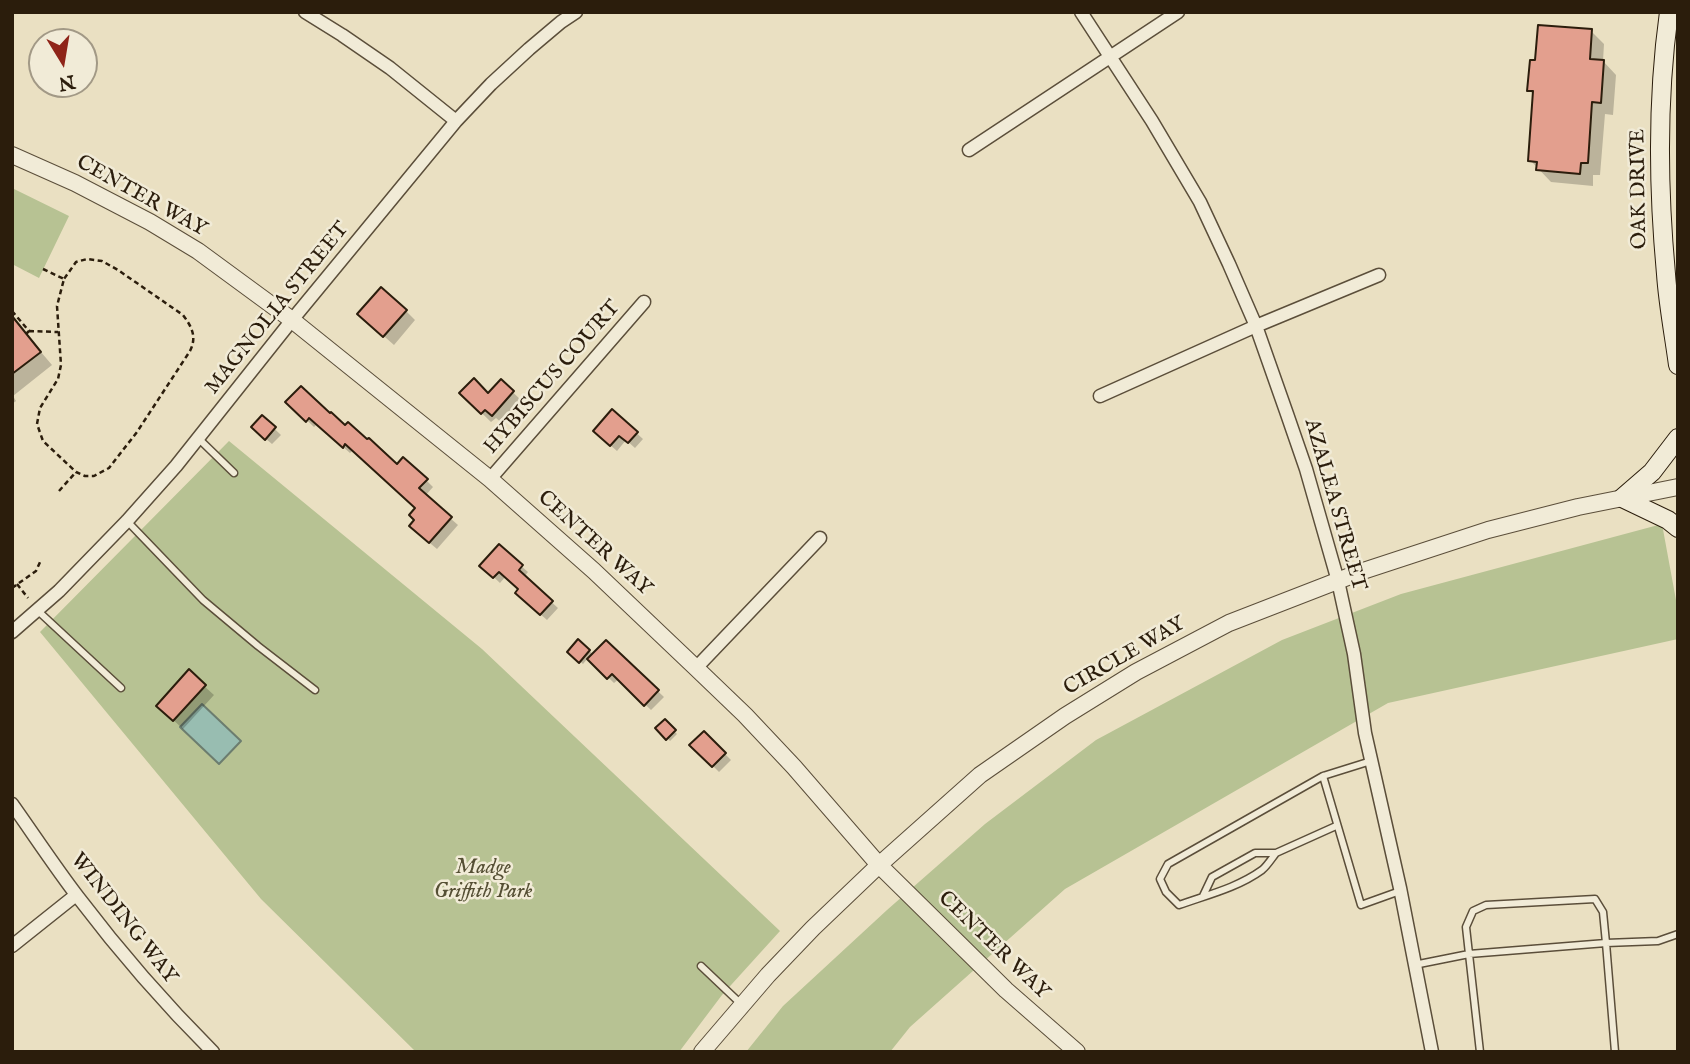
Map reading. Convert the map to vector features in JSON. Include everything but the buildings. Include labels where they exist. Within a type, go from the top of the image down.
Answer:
[{"type":"main road","name":"OAK DRIVE","points":[[1668,12],[1671,45],[1669,140],[1660,168],[1672,275],[1678,365]]},
{"type":"main road","points":[[1678,438],[1652,472],[1622,498],[1668,520],[1678,528]]},
{"type":"street","points":[[305,12],[390,68],[456,121]]},
{"type":"street","name":"MAGNOLIA STREET","points":[[12,632],[59,591],[127,522],[199,439],[292,320],[456,121],[529,49],[576,12]]},
{"type":"street","name":"AZALEA STREET","points":[[1081,12],[1200,202],[1256,326],[1306,469],[1338,581],[1354,654],[1365,733],[1432,1052]]},
{"type":"street","points":[[969,150],[1178,12]]},
{"type":"street","name":"CENTER WAY","points":[[12,155],[75,183],[150,222],[198,251],[292,320],[491,479],[696,667],[794,768],[879,865],[1006,990],[1077,1052]]},
{"type":"street","points":[[1100,396],[1256,326],[1379,275]]},
{"type":"street","name":"HYBISCUS COURT","points":[[491,479],[644,302]]},
{"type":"street","name":"CIRCLE WAY","points":[[702,1052],[813,928],[980,775],[1065,716],[1136,672],[1229,623],[1375,567],[1488,530],[1678,487]]},
{"type":"street","points":[[696,667],[820,538]]},
{"type":"street","name":"WINDING WAY","points":[[12,804],[76,895],[115,944],[170,1009],[213,1052]]},
{"type":"street","points":[[12,946],[76,895]]},
{"type":"lane","points":[[199,439],[234,473]]},
{"type":"lane","points":[[127,522],[203,600],[315,690]]},
{"type":"lane","points":[[37,610],[121,688]]},
{"type":"lane","points":[[1276,853],[1263,869],[1222,892],[1179,905],[1166,892],[1160,879],[1168,864],[1322,776],[1371,761]]},
{"type":"lane","points":[[1322,776],[1361,905],[1400,891]]},
{"type":"lane","points":[[1203,896],[1212,877],[1255,853],[1276,853],[1336,826]]},
{"type":"lane","points":[[1480,1052],[1466,927],[1473,911],[1486,905],[1595,899],[1603,912],[1615,1052]]},
{"type":"lane","points":[[1415,965],[1469,954],[1658,941],[1678,934]]},
{"type":"lane","points":[[701,966],[742,1005]]},
{"type":"path","points":[[87,259],[102,261],[183,314],[194,333],[190,352],[137,432],[109,468],[94,476],[76,472],[43,441],[37,424],[40,408],[58,379],[61,365],[57,306],[64,279],[76,262],[87,259]]},
{"type":"path","points":[[43,269],[64,279]]},
{"type":"path","points":[[12,311],[28,332],[59,332]]},
{"type":"path","points":[[59,491],[76,472]]},
{"type":"path","points":[[12,588],[36,571],[41,560]]},
{"type":"path","points":[[17,584],[37,610]]},
{"type":"green space","points":[[12,188],[69,216],[39,278],[12,264]]},
{"type":"green space","name":"Madge Griffith Park","points":[[229,441],[482,649],[780,931],[722,995],[679,1052],[416,1052],[261,899],[40,632]]},
{"type":"green space","points":[[1662,524],[1678,611],[1678,639],[1388,703],[1065,889],[910,1027],[890,1052],[746,1052],[783,1006],[887,910],[985,824],[1096,740],[1282,640],[1401,594]]},
{"type":"water","points":[[202,704],[241,741],[219,764],[180,727]]}]
